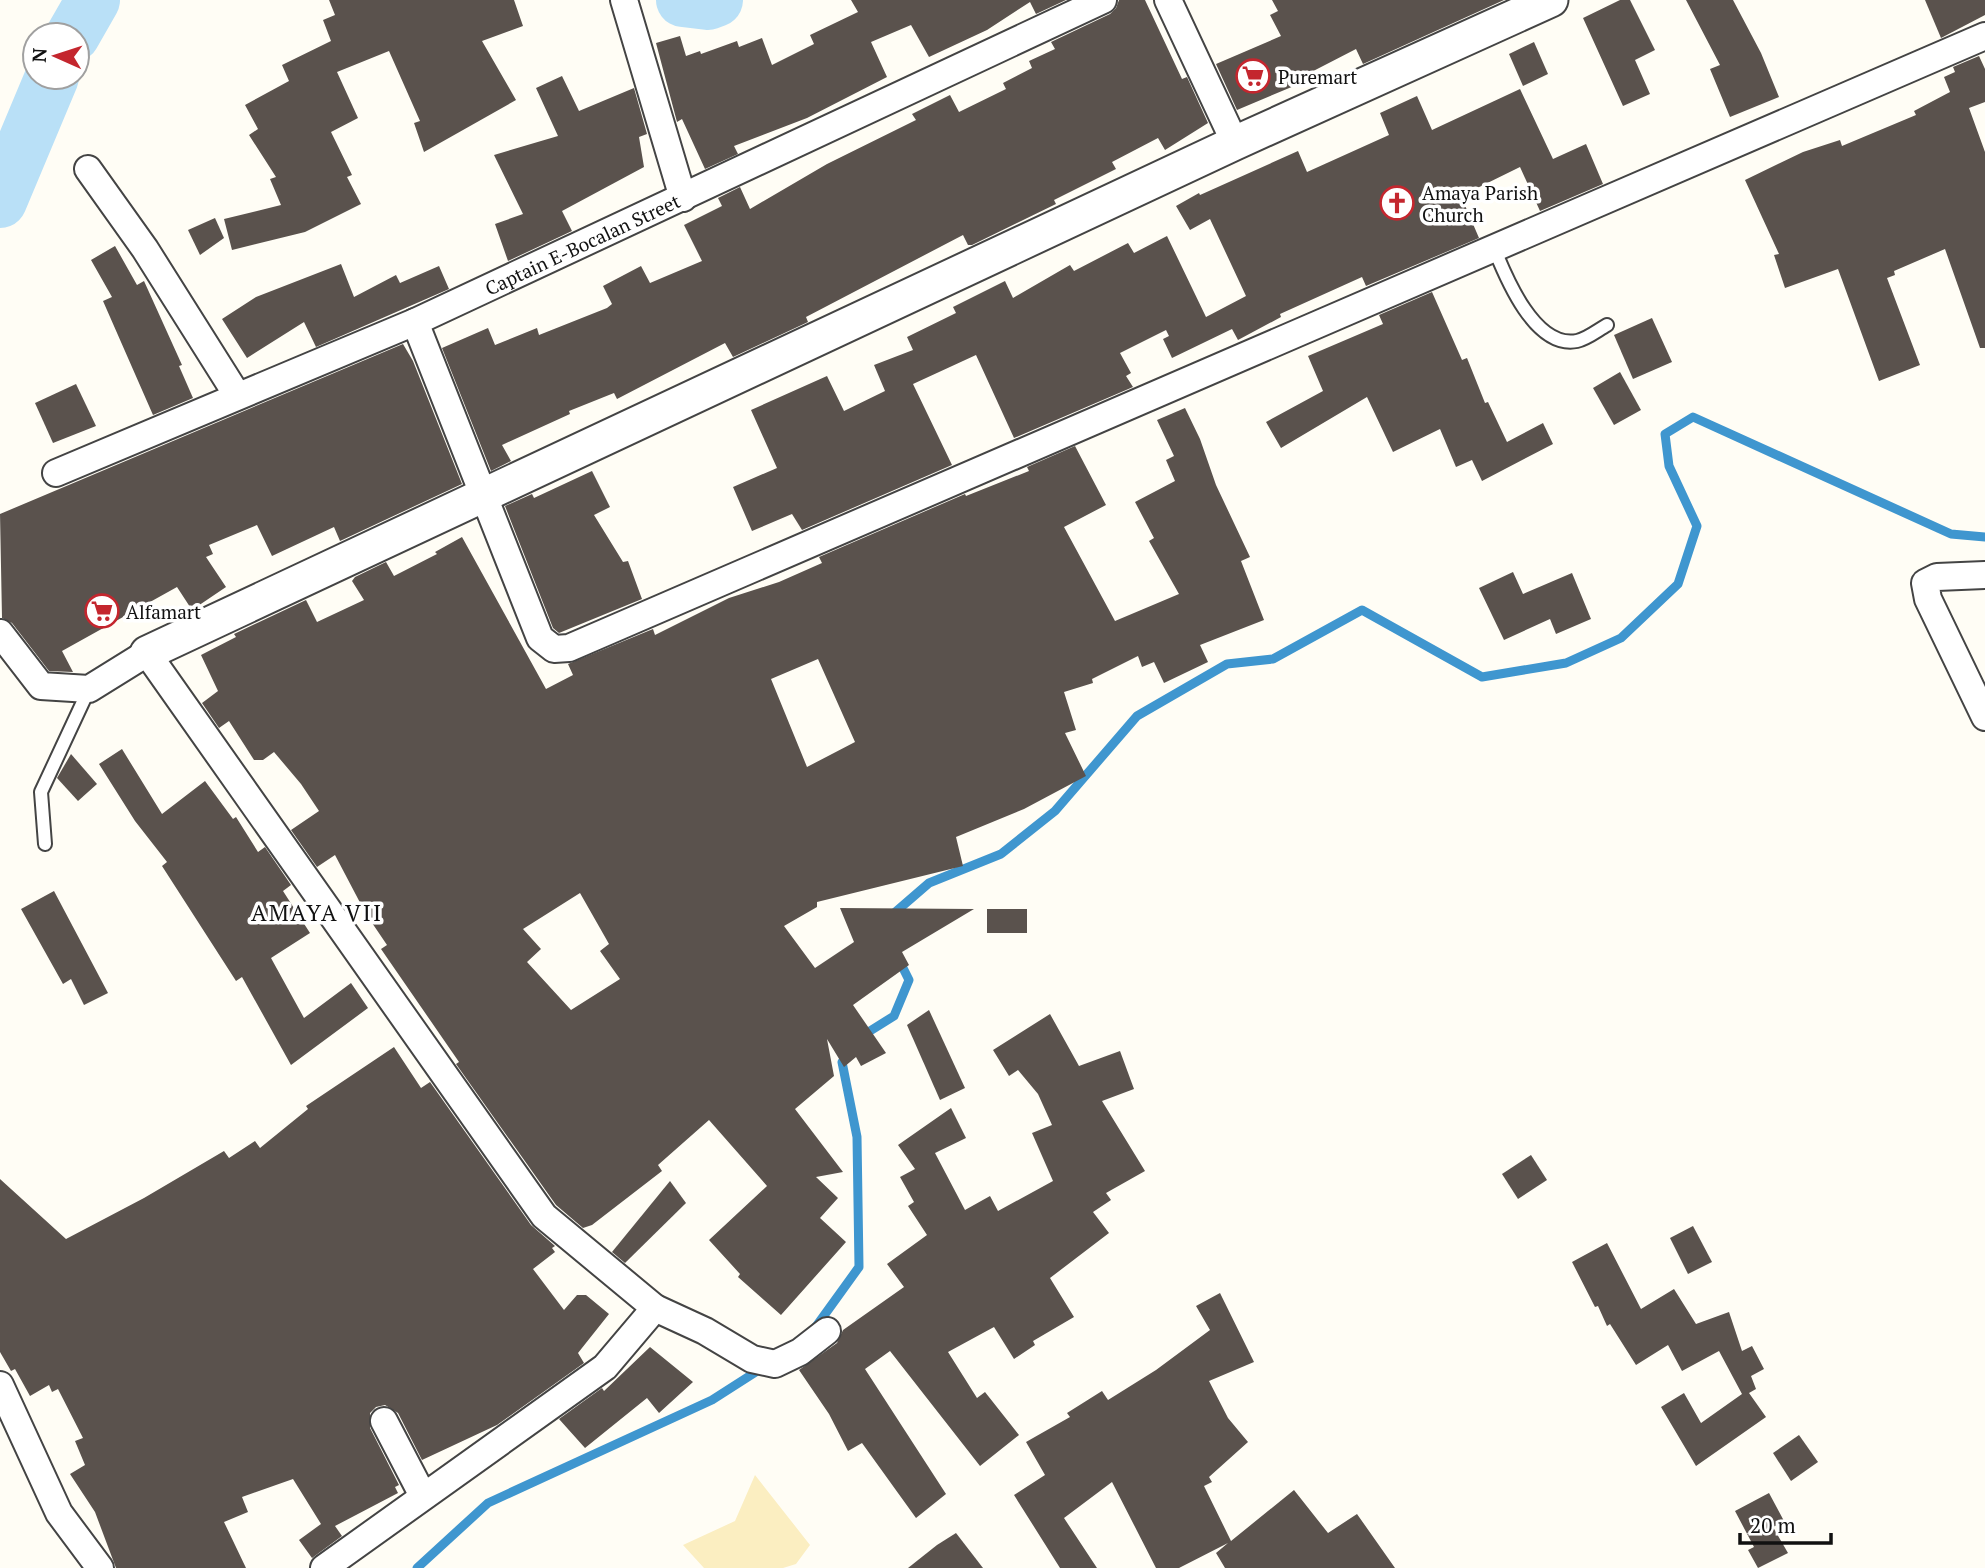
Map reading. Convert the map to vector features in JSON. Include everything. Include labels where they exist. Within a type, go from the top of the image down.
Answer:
[{"type":"street","name":"Captain E-Bocalan Street","points":[[56,473],[415,322],[1103,0]]},
{"type":"street","points":[[1168,0],[1235,143]]},
{"type":"street","points":[[0,633],[41,686],[89,688],[146,653],[1235,143],[1551,0]]},
{"type":"street","points":[[627,13],[683,198]]},
{"type":"street","points":[[415,322],[540,638],[554,649],[569,648],[1985,36]]},
{"type":"street","points":[[88,169],[145,249],[237,395]]},
{"type":"street","points":[[1985,575],[1937,576],[1925,583],[1928,599],[1985,717]]},
{"type":"street","points":[[146,653],[544,1216],[655,1308],[764,1362],[800,1352],[827,1331]]},
{"type":"street","points":[[324,1568],[605,1367],[655,1308]]},
{"type":"street","points":[[0,1385],[60,1513],[100,1568]]},
{"type":"street","points":[[384,1421],[424,1496]]},
{"type":"lane","points":[[1494,248],[1514,296],[1553,337],[1577,341],[1607,325]]},
{"type":"lane","points":[[45,844],[41,792],[89,688]]},
{"type":"sand","points":[[755,1475],[810,1545],[796,1564],[783,1568],[704,1568],[683,1545],[735,1521]]},
{"type":"building","points":[[329,0],[514,0],[523,26],[482,41],[516,100],[424,152],[414,123],[420,121],[389,51],[337,72],[358,118],[331,132],[352,175],[347,177],[361,204],[305,232],[232,250],[224,219],[281,205],[270,179],[276,177],[249,135],[258,129],[245,105],[289,81],[282,65],[331,41],[323,20],[335,15]]},
{"type":"building","points":[[851,0],[1066,0],[1036,14],[1030,2],[987,30],[929,57],[911,25],[871,42],[887,77],[807,118],[734,146],[738,154],[705,169],[682,119],[677,122],[656,43],[680,36],[686,56],[700,51],[701,54],[737,41],[739,47],[762,38],[772,65],[814,44],[810,35],[858,12]]},
{"type":"building","points":[[1119,0],[1145,0],[1182,79],[1187,77],[1208,123],[1165,150],[1158,138],[1112,162],[1116,169],[1054,200],[1056,204],[972,245],[968,245],[963,235],[806,317],[808,322],[733,357],[725,343],[617,399],[614,393],[569,411],[570,414],[502,445],[511,461],[491,471],[442,348],[488,328],[495,345],[537,328],[539,335],[607,308],[612,304],[603,286],[641,266],[650,283],[702,261],[684,225],[722,206],[718,198],[740,187],[750,209],[827,164],[916,120],[912,114],[950,95],[959,112],[1006,89],[1003,83],[1032,68],[1029,61],[1055,49],[1051,42],[1110,14]]},
{"type":"building","points":[[1272,0],[1504,0],[1363,64],[1356,49],[1292,82],[1294,86],[1237,110],[1216,64],[1281,36],[1270,15],[1278,11]]},
{"type":"building","points":[[1620,0],[1630,0],[1655,50],[1635,60],[1650,94],[1623,106],[1583,18]]},
{"type":"building","points":[[1686,0],[1733,0],[1761,53],[1779,97],[1730,117],[1710,69],[1720,65]]},
{"type":"building","points":[[1925,0],[1985,0],[1985,15],[1941,38]]},
{"type":"building","points":[[1534,42],[1548,74],[1523,86],[1509,54]]},
{"type":"building","points":[[1979,56],[1985,69],[1985,102],[1969,108],[1985,152],[1985,348],[1980,348],[1945,249],[1894,271],[1895,275],[1887,278],[1920,365],[1879,381],[1838,269],[1785,288],[1774,255],[1779,254],[1745,180],[1803,152],[1840,140],[1842,146],[1916,115],[1914,111],[1950,92],[1944,77],[1955,72],[1953,67]]},
{"type":"building","points":[[562,76],[579,111],[634,88],[647,134],[639,137],[644,167],[562,211],[572,231],[508,261],[495,224],[523,214],[494,155],[558,136],[536,88]]},
{"type":"building","points":[[1520,89],[1553,159],[1586,144],[1603,184],[1540,211],[1520,167],[1461,196],[1479,238],[1366,286],[1362,277],[1280,314],[1281,317],[1238,340],[1232,329],[1172,358],[1163,339],[1169,336],[1166,330],[1120,353],[1131,373],[1126,376],[1133,387],[1014,438],[976,355],[913,384],[952,465],[802,530],[792,514],[752,531],[733,487],[777,468],[751,410],[827,376],[844,411],[885,391],[874,365],[913,350],[907,337],[956,313],[953,307],[1005,281],[1013,298],[1070,265],[1074,271],[1128,243],[1134,253],[1167,236],[1206,317],[1246,296],[1210,219],[1190,230],[1176,206],[1199,193],[1200,195],[1298,151],[1307,172],[1389,135],[1380,113],[1417,96],[1432,130]]},
{"type":"building","points":[[215,218],[224,238],[200,255],[188,230]]},
{"type":"building","points":[[115,246],[137,285],[144,281],[182,365],[179,366],[193,398],[153,415],[103,301],[112,297],[91,260]]},
{"type":"building","points":[[341,264],[354,297],[396,275],[400,283],[439,266],[449,289],[316,347],[304,322],[247,358],[222,319],[256,297]]},
{"type":"building","points":[[1432,292],[1462,360],[1467,358],[1485,403],[1488,402],[1507,442],[1543,423],[1553,444],[1482,481],[1472,460],[1456,467],[1440,429],[1393,452],[1367,397],[1281,448],[1266,422],[1323,391],[1308,356],[1383,324],[1379,315]]},
{"type":"building","points":[[1652,318],[1672,362],[1633,379],[1614,335]]},
{"type":"building","points":[[403,344],[413,361],[462,484],[340,541],[334,527],[272,556],[257,525],[209,545],[213,554],[206,557],[226,587],[192,610],[177,587],[62,651],[73,672],[49,671],[12,623],[2,618],[0,514]]},
{"type":"building","points":[[1620,372],[1641,410],[1614,425],[1593,388]]},
{"type":"building","points":[[76,384],[96,426],[53,443],[35,403]]},
{"type":"building","points":[[1185,408],[1200,439],[1216,485],[1250,557],[1241,561],[1264,620],[1200,645],[1208,662],[1164,683],[1154,662],[1142,667],[1138,656],[1092,679],[1093,683],[1064,692],[1076,730],[1065,733],[1086,776],[1024,809],[956,837],[963,866],[817,902],[817,907],[784,926],[815,968],[854,942],[840,908],[974,909],[902,952],[909,965],[853,1005],[886,1053],[861,1066],[856,1057],[844,1067],[827,1039],[834,1076],[795,1109],[843,1172],[816,1177],[838,1198],[820,1218],[846,1242],[781,1315],[738,1277],[740,1274],[709,1240],[767,1186],[709,1120],[658,1165],[662,1171],[592,1225],[583,1228],[556,1205],[456,1064],[459,1062],[381,949],[387,945],[366,914],[335,855],[317,867],[291,830],[319,811],[301,784],[274,752],[263,760],[254,760],[229,721],[219,728],[202,703],[218,691],[201,655],[236,637],[234,634],[306,600],[317,622],[364,600],[352,581],[355,577],[386,562],[394,576],[437,554],[435,552],[462,537],[546,689],[573,675],[568,664],[653,629],[655,635],[729,598],[779,582],[822,563],[819,557],[965,494],[966,496],[1029,471],[1027,467],[1075,446],[1106,505],[1064,527],[1115,621],[1179,594],[1149,541],[1154,538],[1135,502],[1175,481],[1166,460],[1174,456],[1157,420]],"holes":[[[818,659],[855,742],[807,767],[771,679]],[[580,893],[609,944],[600,951],[620,979],[571,1010],[527,962],[541,949],[523,929]]]},
{"type":"building","points":[[592,471],[610,507],[594,515],[623,562],[628,561],[642,599],[559,633],[553,628],[505,506],[532,494],[534,498]]},
{"type":"building","points":[[1513,572],[1523,594],[1572,573],[1591,619],[1556,634],[1550,619],[1504,640],[1479,588]]},
{"type":"building","points":[[122,749],[162,814],[205,781],[233,819],[236,817],[258,852],[265,847],[291,885],[283,891],[310,933],[271,958],[304,1018],[351,983],[368,1008],[291,1065],[242,977],[236,981],[162,866],[167,862],[135,821],[99,764]]},
{"type":"building","points":[[71,754],[97,784],[78,801],[57,778]]},
{"type":"building","points":[[54,891],[108,993],[84,1005],[71,979],[63,984],[21,909]]},
{"type":"building","points":[[987,909],[1027,909],[1027,933],[987,933]]},
{"type":"building","points":[[929,1010],[965,1088],[940,1100],[907,1025]]},
{"type":"building","points":[[1050,1014],[1079,1066],[1120,1051],[1134,1089],[1102,1101],[1145,1171],[1106,1193],[1111,1200],[1093,1212],[1109,1233],[1050,1278],[1074,1317],[1033,1341],[1035,1345],[1014,1359],[994,1327],[948,1352],[977,1398],[985,1392],[1019,1435],[980,1466],[890,1351],[865,1369],[946,1494],[916,1518],[862,1443],[848,1451],[829,1414],[799,1370],[837,1343],[843,1330],[904,1287],[887,1264],[927,1235],[908,1206],[914,1202],[900,1177],[915,1169],[898,1145],[951,1108],[966,1138],[935,1153],[965,1210],[990,1196],[998,1211],[1053,1181],[1032,1133],[1052,1125],[1038,1094],[1018,1070],[1009,1076],[993,1050]]},
{"type":"building","points":[[394,1047],[421,1088],[430,1082],[531,1225],[555,1246],[552,1248],[555,1252],[533,1269],[564,1310],[577,1295],[586,1295],[609,1314],[578,1353],[584,1363],[497,1425],[422,1460],[398,1413],[385,1405],[376,1407],[370,1413],[370,1428],[399,1485],[395,1487],[398,1493],[335,1526],[342,1536],[312,1558],[299,1540],[321,1524],[293,1479],[242,1497],[248,1512],[224,1522],[246,1568],[116,1568],[95,1512],[70,1474],[85,1465],[75,1441],[83,1438],[58,1389],[52,1392],[49,1385],[30,1396],[15,1369],[11,1371],[0,1352],[0,1179],[66,1239],[144,1198],[224,1151],[229,1158],[255,1141],[260,1148],[308,1109],[306,1106]]},
{"type":"building","points":[[1531,1155],[1547,1180],[1518,1199],[1502,1174]]},
{"type":"building","points":[[670,1181],[686,1203],[625,1263],[612,1252]]},
{"type":"building","points":[[1693,1226],[1712,1262],[1688,1274],[1670,1238]]},
{"type":"building","points":[[1607,1243],[1641,1309],[1674,1289],[1696,1324],[1729,1312],[1742,1351],[1752,1346],[1764,1369],[1751,1376],[1756,1389],[1749,1393],[1766,1417],[1696,1466],[1661,1407],[1684,1393],[1701,1423],[1742,1394],[1719,1351],[1682,1371],[1668,1345],[1636,1365],[1610,1324],[1607,1326],[1598,1306],[1595,1307],[1572,1262]]},
{"type":"building","points":[[1220,1293],[1254,1362],[1209,1381],[1228,1418],[1248,1442],[1209,1477],[1212,1482],[1204,1486],[1231,1541],[1294,1490],[1328,1533],[1357,1514],[1395,1568],[1225,1568],[1216,1553],[1228,1543],[1179,1568],[1156,1568],[1112,1482],[1064,1518],[1097,1568],[1060,1568],[1014,1495],[1045,1475],[1026,1442],[1070,1417],[1067,1413],[1102,1391],[1108,1400],[1156,1370],[1210,1330],[1196,1306]]},
{"type":"building","points":[[650,1347],[693,1382],[659,1413],[647,1398],[585,1448],[559,1419],[602,1388],[604,1391]]},
{"type":"building","points":[[1799,1435],[1818,1462],[1791,1481],[1773,1453]]},
{"type":"building","points":[[1769,1493],[1784,1521],[1773,1527],[1788,1553],[1758,1568],[1748,1550],[1754,1547],[1735,1511]]},
{"type":"building","points":[[956,1533],[983,1568],[908,1568],[937,1545]]},
{"type":"waterway","points":[[81,21],[93,0]]},
{"type":"waterway","points":[[683,0],[708,3],[716,0]]},
{"type":"waterway","points":[[0,201],[46,91]]},
{"type":"waterway","points":[[892,915],[929,883],[1001,854],[1055,811],[1137,716],[1227,664],[1273,659],[1362,610],[1482,677],[1566,663],[1621,638],[1678,584],[1697,526],[1669,466],[1665,434],[1693,417],[1951,534],[1985,537]]},
{"type":"waterway","points":[[862,1036],[894,1016],[909,980],[899,960]]},
{"type":"waterway","points":[[815,1328],[859,1267],[857,1137],[842,1062],[847,1055]]},
{"type":"waterway","points":[[417,1568],[488,1503],[712,1400],[762,1368]]},
{"type":"place","name":"Puremart","points":[[1253,76]]},
{"type":"place","name":"Amaya Parish Church","points":[[1397,203]]},
{"type":"place","name":"Alfamart","points":[[102,611]]},
{"type":"district","name":"AMAYA VII","points":[[317,912]]}]
